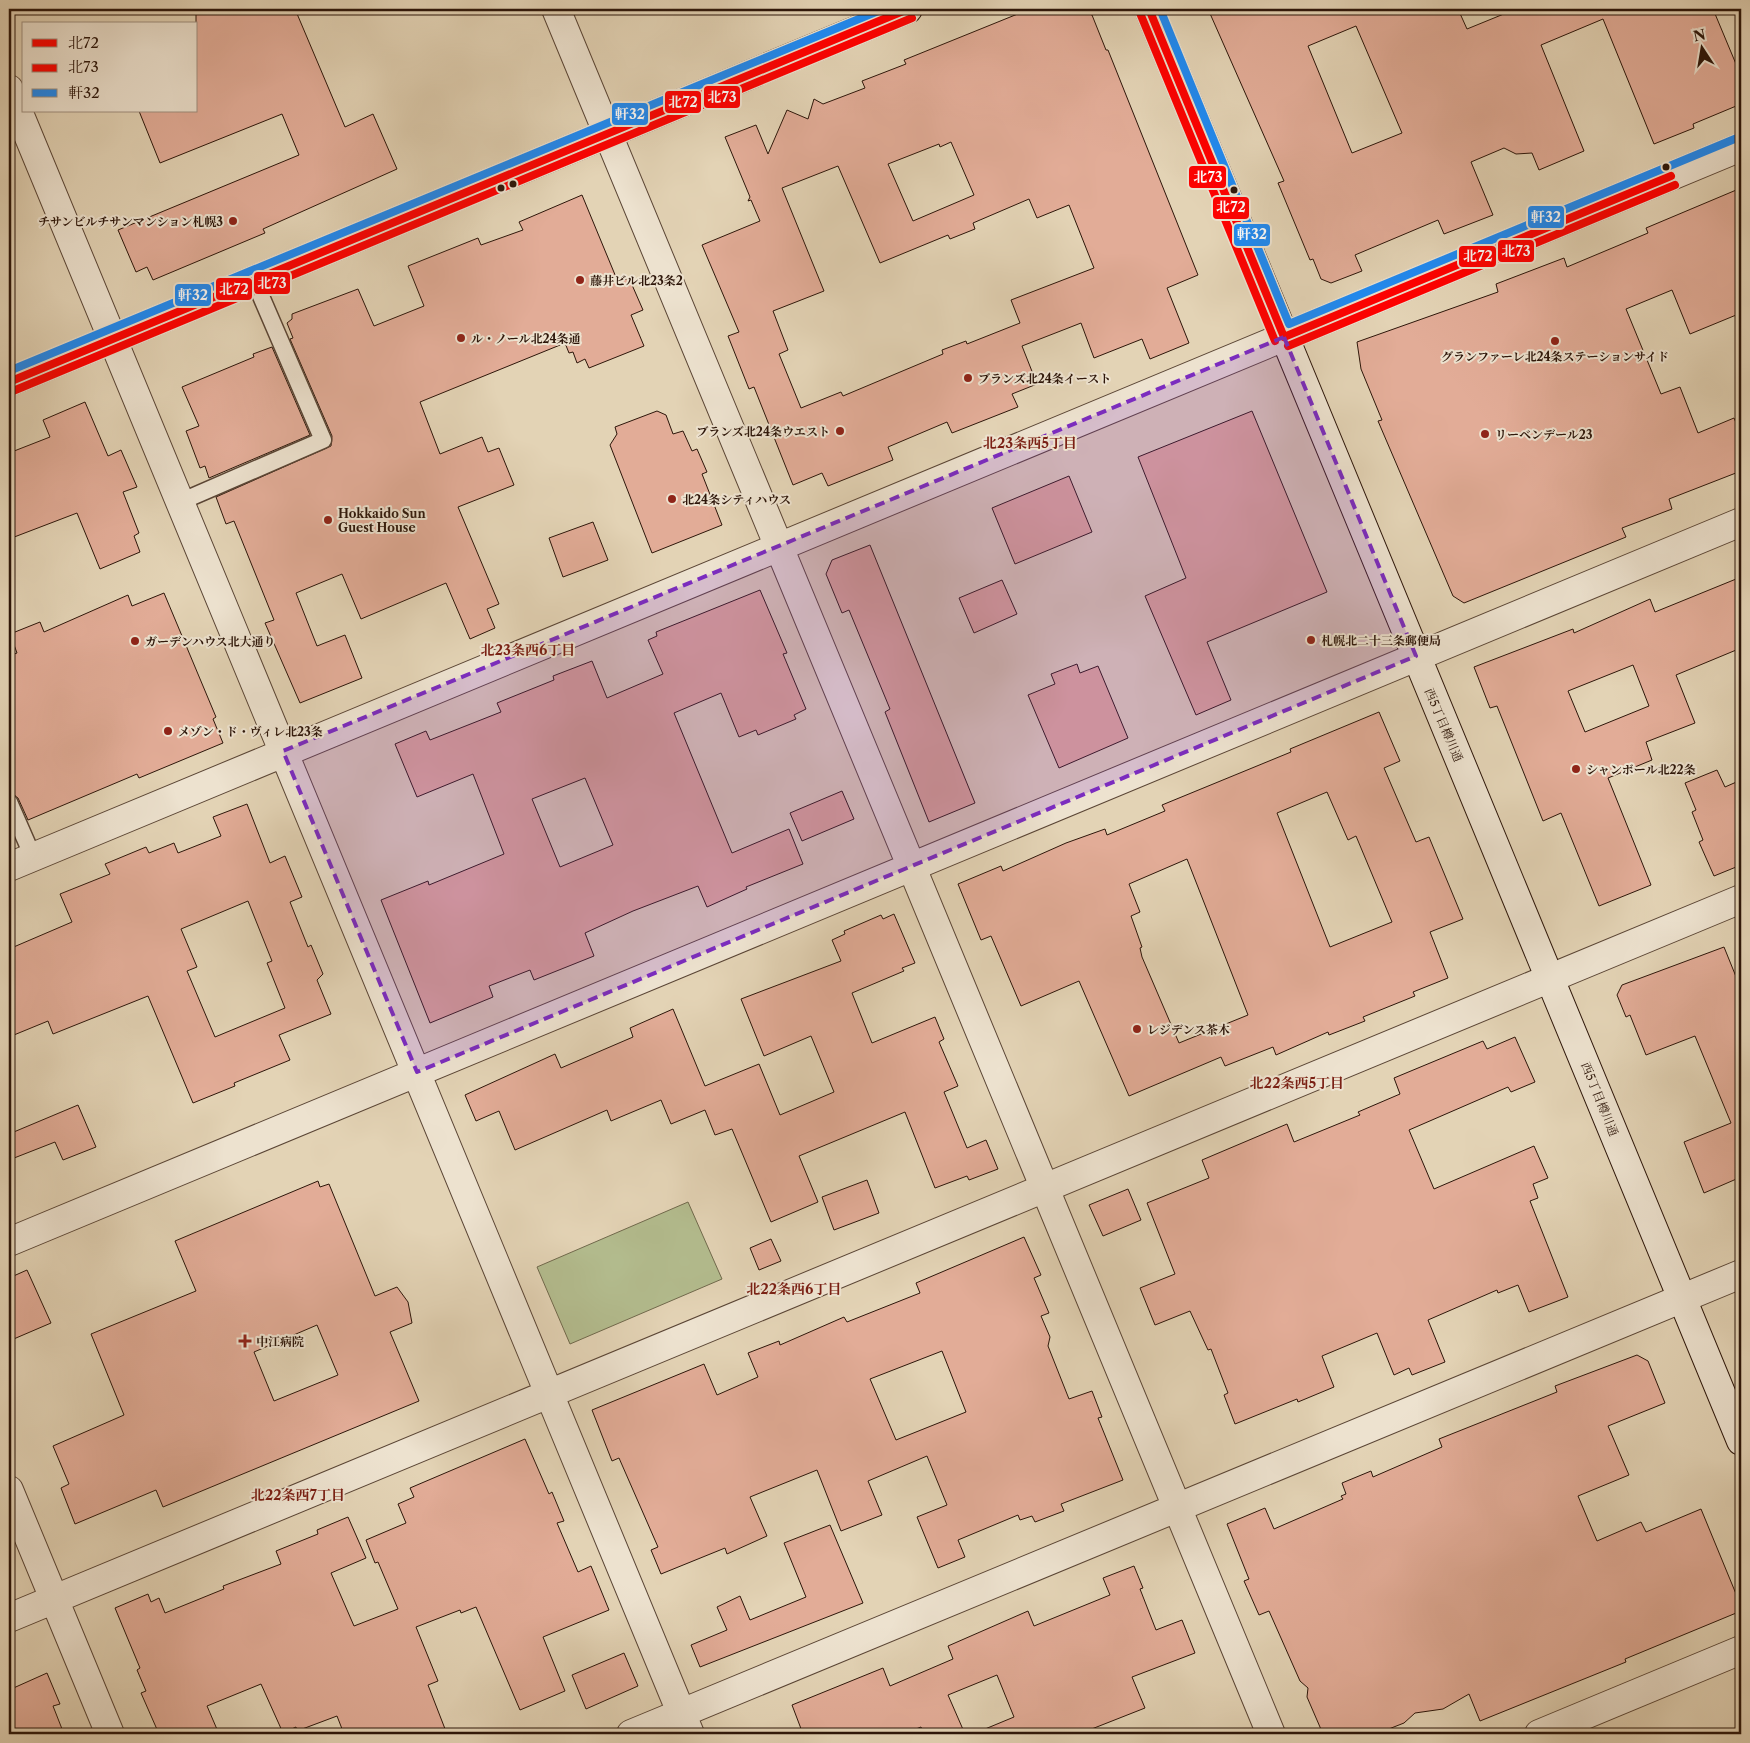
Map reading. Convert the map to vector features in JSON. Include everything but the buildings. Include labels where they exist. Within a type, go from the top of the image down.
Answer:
[{"type":"main road","points":[[9,382],[908,9]]},
{"type":"street","points":[[556,9],[1271,1734]]},
{"type":"street","name":"西5丁目樽川通","points":[[1149,9],[1741,1441]]},
{"type":"street","points":[[9,89],[686,1724]]},
{"type":"street","points":[[21,862],[283,751],[1741,146]]},
{"type":"street","points":[[9,1242],[1741,522]]},
{"type":"street","points":[[9,1618],[1741,899]]},
{"type":"street","points":[[631,1734],[686,1724],[1177,1508],[1741,1274]]},
{"type":"street","points":[[9,1490],[110,1734]]},
{"type":"street","points":[[1539,1734],[1741,1650]]},
{"type":"lane","points":[[180,502],[323,440],[254,280]]},
{"type":"lane","points":[[9,802],[21,862]]},
{"type":"highlighted area","points":[[1284,337],[1416,656],[417,1072],[283,751]]},
{"type":"green space","points":[[688,1202],[722,1279],[570,1344],[537,1267]]},
{"type":"transit line","name":"軒32","points":[[9,371],[883,9]]},
{"type":"transit line","name":"北72","points":[[9,382],[908,9]]},
{"type":"transit line","name":"北72","points":[[1149,9],[1284,337]]},
{"type":"transit line","name":"軒32","points":[[1160,9],[1289,324],[1737,138]]},
{"type":"transit line","name":"北73","points":[[1140,13],[1275,341]]},
{"type":"transit line","name":"北73","points":[[13,391],[912,18]]},
{"type":"transit line","name":"北72","points":[[1284,337],[1671,176]]},
{"type":"transit line","name":"北73","points":[[1288,346],[1675,185]]},
{"type":"place","name":"チサンビルチサンマンション札幌3","points":[[233,221]]},
{"type":"place","name":"藤井ビル北23条2","points":[[580,280]]},
{"type":"place","name":"ル・ノール北24条通","points":[[461,338]]},
{"type":"place","name":"グランファーレ北24条ステーションサイド","points":[[1555,341]]},
{"type":"place","name":"ブランズ北24条イースト","points":[[968,378]]},
{"type":"place","name":"ブランズ北24条ウエスト","points":[[840,431]]},
{"type":"place","name":"リーベンデール23","points":[[1485,434]]},
{"type":"place","name":"北24条シティハウス","points":[[672,499]]},
{"type":"place","name":"Hokkaido Sun Guest House","points":[[328,520]]},
{"type":"place","name":"札幌北二十三条郵便局","points":[[1311,640]]},
{"type":"place","name":"ガーデンハウス北大通り","points":[[135,641]]},
{"type":"place","name":"メゾン・ド・ヴィレ北23条","points":[[168,731]]},
{"type":"place","name":"シャンボール北22条","points":[[1576,769]]},
{"type":"place","name":"レジデンス茶木","points":[[1137,1029]]},
{"type":"place","name":"中江病院","points":[[245,1341]]},
{"type":"district","name":"北23条西5丁目","points":[[1030,443]]},
{"type":"district","name":"北23条西6丁目","points":[[528,650]]},
{"type":"district","name":"北22条西5丁目","points":[[1297,1083]]},
{"type":"district","name":"北22条西6丁目","points":[[794,1289]]},
{"type":"district","name":"北22条西7丁目","points":[[298,1495]]}]
